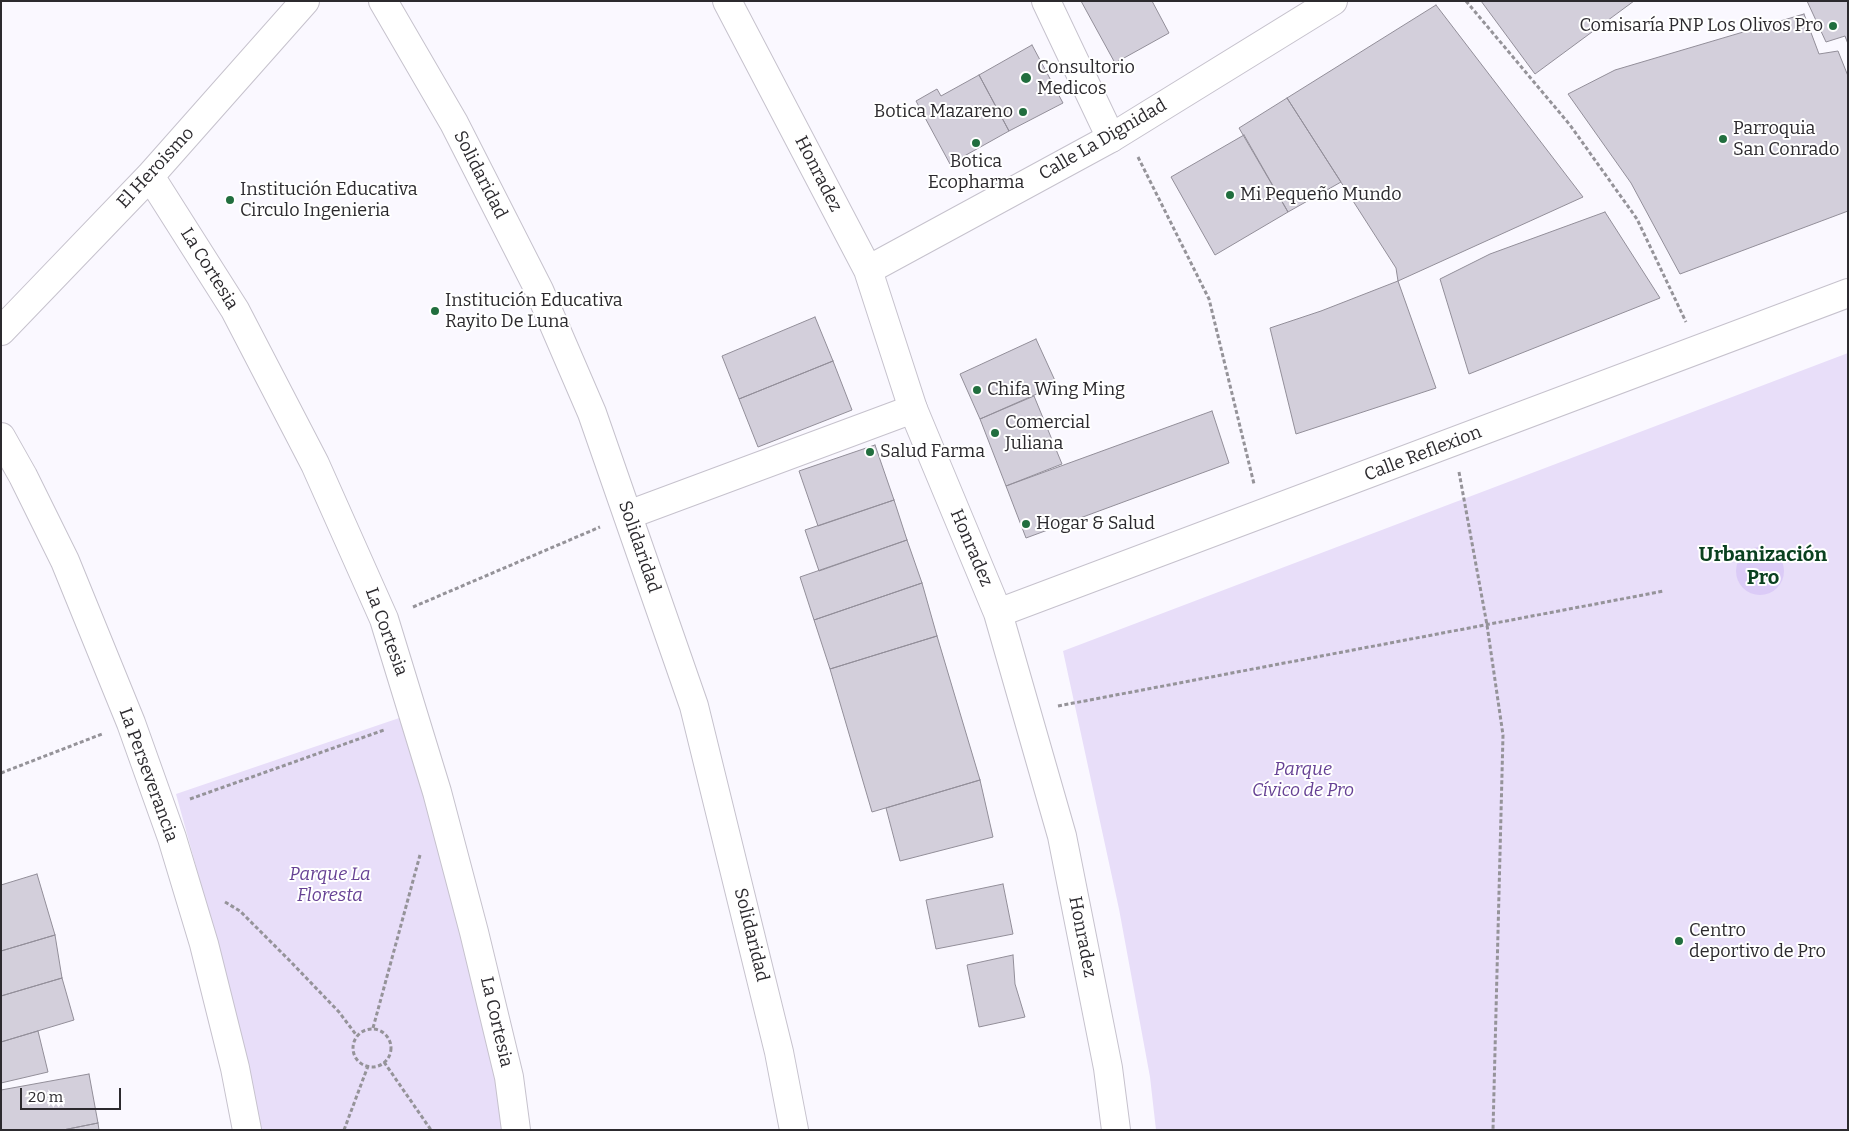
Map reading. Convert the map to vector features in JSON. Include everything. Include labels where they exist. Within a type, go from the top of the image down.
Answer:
[{"type":"street","name":"El Heroismo","points":[[1,331],[150,176],[305,1]]},
{"type":"street","name":"Solidaridad","points":[[383,1],[454,123],[539,290],[592,413],[694,706],[780,1052],[794,1130]]},
{"type":"street","name":"Honradez","points":[[727,1],[868,270],[913,409],[998,613],[1062,836],[1108,1068],[1116,1130]]},
{"type":"street","points":[[1046,1],[1118,134]]},
{"type":"street","name":"Calle La Dignidad","points":[[868,270],[1118,134],[1333,1]]},
{"type":"street","name":"La Cortesia","points":[[150,176],[235,310],[315,464],[384,619],[415,720],[474,932],[509,1077],[516,1130]]},
{"type":"street","name":"Calle Reflexion","points":[[998,613],[1454,443],[1848,293]]},
{"type":"street","points":[[628,515],[913,409]]},
{"type":"street","name":"La Perseverancia","points":[[1,437],[23,476],[65,561],[130,723],[161,809],[204,944],[235,1068],[247,1130]]},
{"type":"path","points":[[1466,1],[1570,125],[1637,219],[1699,350]]},
{"type":"path","points":[[1118,134],[1209,299],[1262,514]]},
{"type":"path","points":[[1454,443],[1487,625],[1503,734],[1493,1130]]},
{"type":"path","points":[[384,619],[628,515]]},
{"type":"path","points":[[1027,712],[1664,591]]},
{"type":"path","points":[[161,809],[415,720]]},
{"type":"path","points":[[1,773],[130,723]]},
{"type":"path","points":[[373,1028],[421,851]]},
{"type":"path","points":[[223,901],[240,911],[290,961],[339,1012],[357,1036]]},
{"type":"path","points":[[373,1028],[387,1036],[390,1042],[389,1056],[378,1066],[368,1066],[360,1062],[354,1054],[353,1045],[357,1036],[364,1030],[373,1028]]},
{"type":"path","points":[[384,1062],[431,1130]]},
{"type":"path","points":[[344,1130],[368,1066]]},
{"type":"green space","name":"Parque Cívico de Pro","points":[[1848,353],[1848,1130],[1156,1130],[1150,1077],[1119,909],[1063,651]]},
{"type":"green space","name":"Parque La Floresta","points":[[408,715],[513,1130],[259,1130],[224,968],[176,794]]},
{"type":"shaded area","points":[[1760,547],[1769,549],[1777,554],[1782,562],[1784,571],[1782,580],[1777,588],[1769,593],[1760,595],[1751,593],[1743,588],[1738,580],[1736,571],[1738,562],[1743,554],[1751,549]]},
{"type":"building","points":[[1081,1],[1152,1],[1169,33],[1115,63]]},
{"type":"building","points":[[1481,1],[1634,1],[1535,74]]},
{"type":"building","name":"Comisaría PNP Los Olivos Pro","points":[[1807,1],[1848,1],[1848,44],[1845,36],[1826,42]]},
{"type":"building","points":[[1436,5],[1583,197],[1398,281],[1396,268],[1287,98]]},
{"type":"building","name":"Parroquia San Conrado","points":[[1804,14],[1819,54],[1838,51],[1848,76],[1848,211],[1680,274],[1631,183],[1568,94],[1615,70]]},
{"type":"building","points":[[1032,45],[1063,103],[1009,131],[979,75]]},
{"type":"building","points":[[979,75],[1009,131],[950,164],[916,101],[937,89],[941,96]]},
{"type":"building","points":[[1287,98],[1341,182],[1288,212],[1239,128]]},
{"type":"building","name":"Mi Pequeño Mundo","points":[[1244,135],[1288,212],[1215,255],[1171,177]]},
{"type":"building","points":[[1605,212],[1660,298],[1469,374],[1440,279],[1490,254]]},
{"type":"building","points":[[1398,281],[1436,388],[1296,434],[1270,328],[1321,311]]},
{"type":"building","points":[[815,317],[833,361],[739,399],[722,356]]},
{"type":"building","points":[[1036,339],[1057,385],[980,419],[960,374]]},
{"type":"building","points":[[833,361],[852,410],[758,447],[739,399]]},
{"type":"building","points":[[1034,396],[1062,464],[1006,486],[980,419]]},
{"type":"building","points":[[1212,411],[1229,463],[1026,538],[1006,486]]},
{"type":"building","points":[[875,445],[894,500],[818,526],[799,471]]},
{"type":"building","points":[[894,500],[907,540],[819,571],[805,530]]},
{"type":"building","points":[[907,540],[922,583],[814,620],[800,577]]},
{"type":"building","points":[[922,583],[937,636],[830,669],[814,620]]},
{"type":"building","points":[[937,636],[980,780],[872,812],[830,669]]},
{"type":"building","points":[[980,780],[993,837],[900,861],[886,808]]},
{"type":"building","points":[[37,874],[55,935],[1,951],[1,885]]},
{"type":"building","points":[[1003,884],[1013,934],[936,949],[926,900]]},
{"type":"building","points":[[55,935],[62,978],[1,996],[1,951]]},
{"type":"building","points":[[1013,955],[1015,984],[1025,1017],[979,1027],[967,965]]},
{"type":"building","points":[[62,978],[74,1020],[1,1042],[1,996]]},
{"type":"building","points":[[38,1031],[48,1072],[1,1083],[1,1042]]},
{"type":"building","points":[[89,1074],[98,1123],[63,1130],[1,1130],[1,1090]]},
{"type":"building","points":[[98,1123],[99,1130],[63,1130]]},
{"type":"place","name":"Comisaría PNP Los Olivos Pro","points":[[1833,26]]},
{"type":"place","name":"Consultorio Medicos","points":[[1026,78]]},
{"type":"place","name":"Botica Mazareno","points":[[1023,112]]},
{"type":"place","name":"Parroquia San Conrado","points":[[1723,139]]},
{"type":"place","name":"Botica Ecopharma","points":[[976,143]]},
{"type":"place","name":"Mi Pequeño Mundo","points":[[1230,195]]},
{"type":"place","name":"Institución Educativa Circulo Ingenieria","points":[[230,200]]},
{"type":"place","name":"Institución Educativa Rayito De Luna","points":[[435,311]]},
{"type":"place","name":"Chifa Wing Ming","points":[[977,390]]},
{"type":"place","name":"Comercial Juliana","points":[[995,433]]},
{"type":"place","name":"Salud Farma","points":[[870,452]]},
{"type":"place","name":"Hogar & Salud","points":[[1026,524]]},
{"type":"place","name":"Centro deportivo de Pro","points":[[1679,941]]},
{"type":"district","name":"Urbanización Pro","points":[[1763,566]]}]
